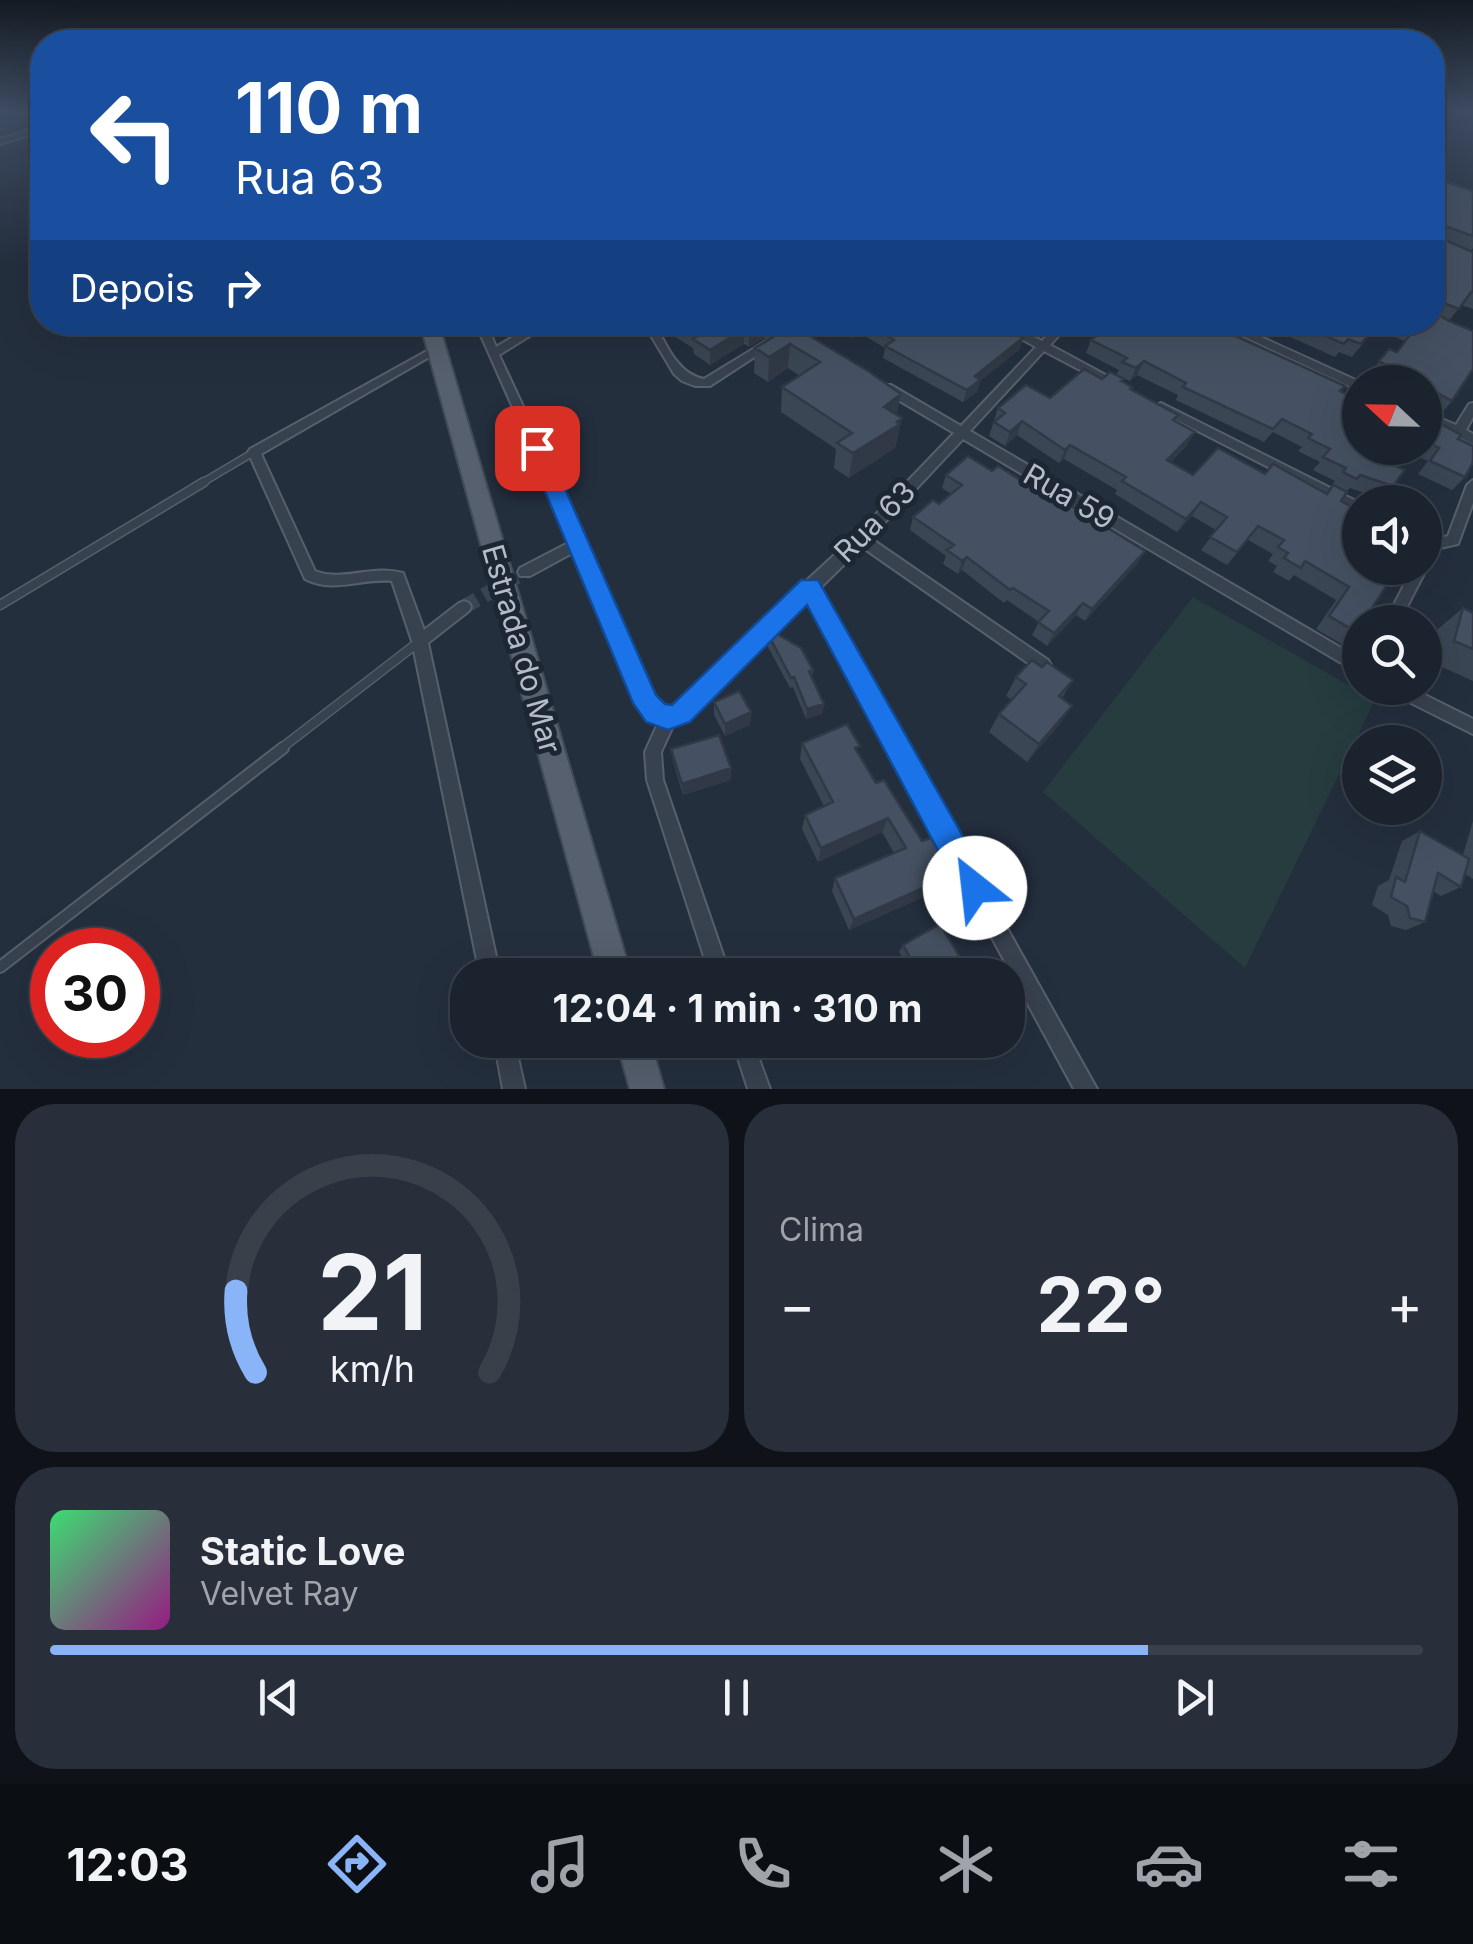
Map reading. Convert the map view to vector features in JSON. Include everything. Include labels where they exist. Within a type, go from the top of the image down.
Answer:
[{"type":"main road","name":"Estrada do Mar","points":[[431,335],[610,958]]},
{"type":"main road","points":[[639,1058],[648,1089]]},
{"type":"street","points":[[486,335],[580,542],[646,703],[668,718],[653,752],[655,780],[714,958]]},
{"type":"street","points":[[494,354],[526,335]]},
{"type":"street","points":[[656,335],[683,378],[694,384],[706,382],[778,339]]},
{"type":"street","points":[[1020,335],[1131,392]]},
{"type":"street","name":"Rua 63","points":[[668,718],[681,714],[861,539],[1054,335]]},
{"type":"street","points":[[1246,335],[1342,379]]},
{"type":"street","points":[[434,350],[254,452],[316,580],[386,573],[398,577],[420,640],[486,958]]},
{"type":"street","name":"Rua 59","points":[[876,382],[1342,657]]},
{"type":"street","points":[[1148,401],[1342,500]]},
{"type":"street","points":[[1459,431],[1473,407]]},
{"type":"street","points":[[1442,424],[1473,440]]},
{"type":"street","points":[[1442,543],[1452,540],[1473,485]]},
{"type":"street","points":[[861,539],[1043,665]]},
{"type":"street","points":[[525,572],[580,542]]},
{"type":"street","points":[[809,587],[1086,1089]]},
{"type":"street","points":[[420,640],[464,606]]},
{"type":"street","points":[[1431,705],[1473,727]]},
{"type":"street","points":[[508,1058],[514,1089]]},
{"type":"street","points":[[748,1058],[759,1089]]},
{"type":"lane","points":[[0,605],[254,452]]},
{"type":"lane","points":[[0,967],[420,640]]},
{"type":"green space","points":[[1193,597],[1342,681],[1342,705],[1373,705],[1363,725],[1342,725],[1342,768],[1245,968],[1043,792]]},
{"type":"building","points":[[1445,181],[1473,191],[1473,236],[1445,226]]},
{"type":"building","points":[[1445,240],[1473,252],[1473,292],[1459,309],[1445,303]]},
{"type":"building","points":[[1445,319],[1473,331],[1473,369],[1452,401],[1442,395],[1442,365],[1386,365],[1379,361],[1389,349],[1397,352],[1410,335],[1445,335]]},
{"type":"building","points":[[734,335],[710,350],[693,339]]},
{"type":"building","points":[[770,335],[808,335],[868,371],[901,394],[884,407],[902,418],[897,422],[900,424],[853,453],[837,443],[852,433],[782,387],[820,362],[790,344],[769,357],[755,348],[773,337]]},
{"type":"building","points":[[886,335],[1023,338],[975,376],[980,380],[967,390],[885,346],[894,340]]},
{"type":"building","points":[[1098,335],[1234,335],[1342,385],[1342,465],[1394,465],[1405,470],[1394,485],[1360,475],[1357,479],[1343,472],[1346,468],[1323,457],[1330,449],[1308,438],[1312,434],[1282,419],[1273,429],[1183,387],[1186,383],[1144,361],[1136,368],[1122,362],[1127,358],[1091,340]]},
{"type":"building","points":[[1324,335],[1368,335],[1361,344],[1348,339],[1344,344]]},
{"type":"building","points":[[1084,369],[1102,379],[1110,372],[1124,379],[1121,381],[1130,389],[1178,415],[1173,420],[1195,432],[1167,460],[1193,475],[1218,448],[1265,474],[1273,464],[1327,494],[1333,485],[1342,490],[1342,583],[1305,561],[1301,568],[1284,558],[1288,553],[1278,547],[1284,540],[1258,526],[1237,552],[1210,537],[1227,517],[1201,502],[1186,519],[1122,481],[1126,477],[1070,445],[1065,450],[1022,421],[1010,432],[994,422],[1005,413],[998,408],[1026,385],[1050,398]]},
{"type":"building","points":[[1442,424],[1473,446],[1473,462],[1465,477],[1439,465],[1442,465]]},
{"type":"building","points":[[968,456],[992,471],[998,466],[1043,494],[1047,491],[1058,499],[1066,491],[1079,499],[1072,506],[1145,551],[1092,609],[1083,603],[1054,633],[1038,622],[1049,611],[1013,588],[1010,590],[967,557],[962,561],[947,550],[954,545],[913,517],[933,500],[939,504],[962,485],[946,475]]},
{"type":"building","points":[[1346,585],[1387,585],[1374,605],[1342,605],[1342,623],[1329,616],[1349,587]]},
{"type":"building","points":[[1463,608],[1473,613],[1473,649],[1454,641]]},
{"type":"building","points":[[772,631],[801,648],[824,704],[807,709],[794,677],[791,678],[768,634]]},
{"type":"building","points":[[1032,660],[1042,667],[1047,662],[1073,680],[1059,696],[1072,706],[1039,744],[999,714],[1026,684],[1016,677]]},
{"type":"building","points":[[739,691],[751,712],[725,724],[714,702]]},
{"type":"building","points":[[847,724],[860,746],[855,748],[876,783],[884,780],[922,841],[931,838],[952,875],[854,919],[835,878],[906,848],[888,818],[821,848],[805,815],[833,802],[802,743]]},
{"type":"building","points":[[719,735],[731,768],[682,784],[671,749]]},
{"type":"building","points":[[1420,831],[1469,859],[1461,887],[1438,873],[1425,922],[1410,918],[1407,906],[1391,897],[1396,877],[1405,882]]},
{"type":"building","points":[[940,924],[960,957],[910,958],[903,945]]},
{"type":"tunnel","points":[[464,607],[525,572]]},
{"type":"route","points":[[537,448],[646,703],[668,718],[681,714],[809,587],[975,888]]}]
